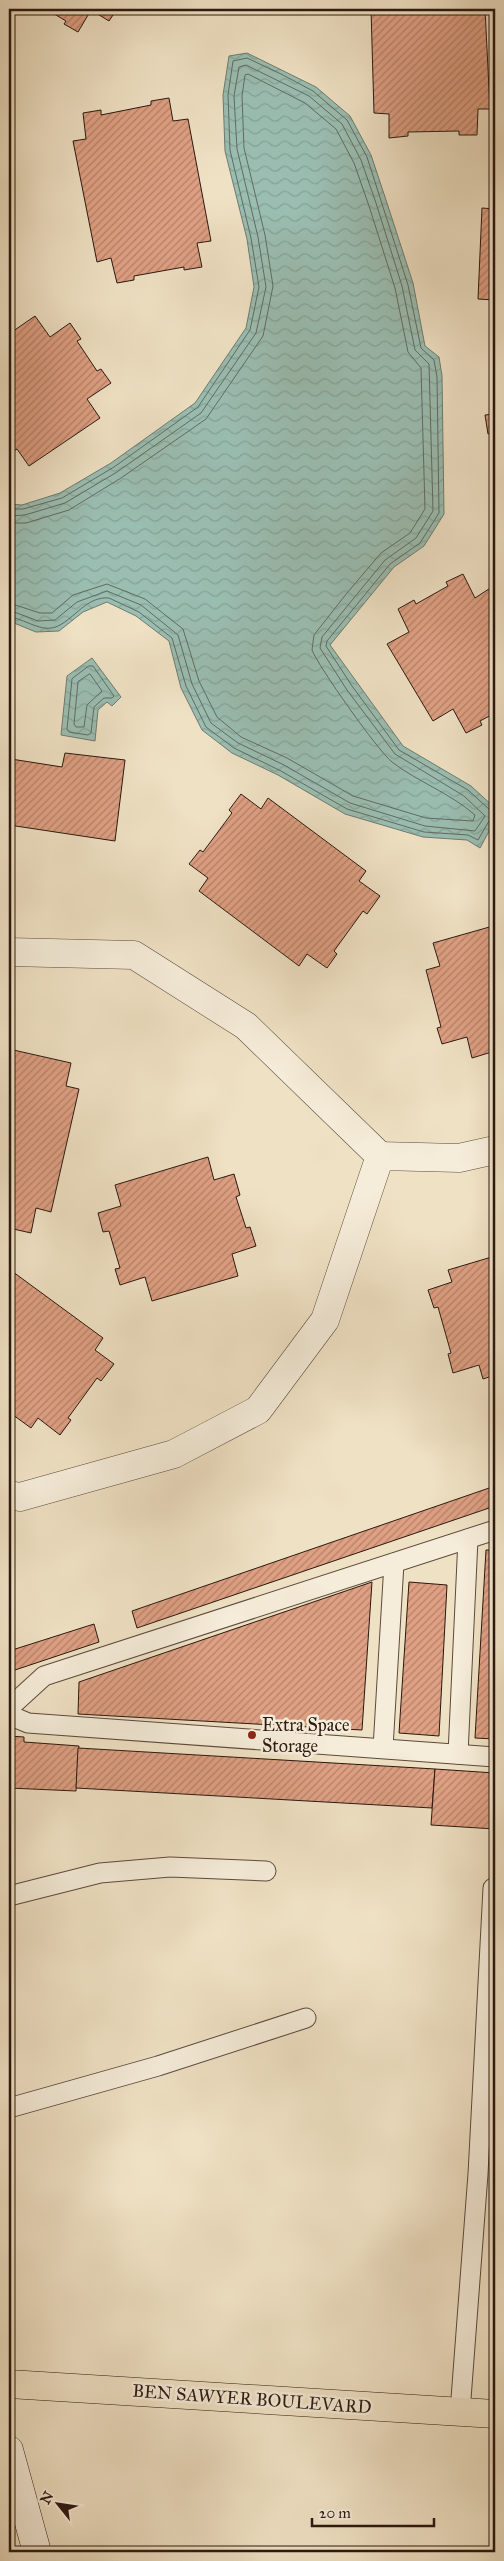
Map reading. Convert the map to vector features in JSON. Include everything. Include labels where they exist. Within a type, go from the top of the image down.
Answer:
[{"type":"main road","name":"BEN SAWYER BOULEVARD","points":[[9,2384],[495,2414]]},
{"type":"street","points":[[9,952],[134,955],[246,1026],[380,1156],[459,1158],[495,1150]]},
{"type":"street","points":[[9,1495],[20,1497],[174,1454],[258,1410],[324,1320],[380,1156]]},
{"type":"street","points":[[9,2450],[37,2552]]},
{"type":"lane","points":[[9,1708],[44,1676],[495,1530]]},
{"type":"lane","points":[[458,1754],[468,1539]]},
{"type":"lane","points":[[382,1748],[394,1563]]},
{"type":"lane","points":[[9,1715],[28,1723],[495,1757]]},
{"type":"lane","points":[[9,1896],[100,1873],[170,1868],[266,1871]]},
{"type":"lane","points":[[460,2412],[478,2174],[493,1888]]},
{"type":"lane","points":[[9,2108],[158,2066],[306,2018]]},
{"type":"water","points":[[247,53],[316,87],[350,116],[371,155],[386,200],[413,283],[425,346],[439,357],[442,376],[444,514],[424,546],[394,567],[330,645],[403,746],[471,786],[495,808],[495,820],[480,848],[467,840],[423,837],[345,814],[278,775],[232,753],[202,730],[181,688],[169,641],[136,616],[107,602],[83,612],[59,631],[36,632],[9,621],[9,504],[22,505],[60,493],[111,463],[195,403],[246,328],[254,287],[247,239],[225,151],[223,95],[229,56]]},
{"type":"water","points":[[92,658],[121,697],[112,706],[107,702],[98,710],[95,741],[61,735],[67,676]]},
{"type":"building","points":[[46,9],[117,9],[109,21],[91,10],[78,32],[64,24],[66,21]]},
{"type":"building","points":[[371,9],[485,9],[490,109],[478,109],[477,135],[459,135],[459,131],[408,132],[408,136],[389,138],[389,114],[374,113]]},
{"type":"building","points":[[169,98],[173,121],[188,119],[211,241],[197,243],[202,267],[184,270],[184,267],[134,276],[134,280],[117,283],[111,258],[97,262],[73,141],[86,139],[83,113],[101,110],[101,115],[151,105],[151,101]]},
{"type":"building","points":[[482,208],[495,209],[495,300],[478,299]]},
{"type":"building","points":[[35,316],[50,337],[70,323],[81,339],[77,341],[97,371],[101,369],[111,383],[87,399],[100,418],[29,466],[17,449],[9,454],[9,334]]},
{"type":"building","points":[[495,414],[495,449],[492,433],[488,434],[485,415]]},
{"type":"building","points":[[463,574],[475,598],[495,585],[495,713],[480,721],[482,725],[466,733],[453,709],[433,721],[387,644],[409,632],[398,609],[414,600],[416,604],[448,586],[446,582]]},
{"type":"building","points":[[65,753],[125,760],[115,841],[9,825],[11,759],[62,767]]},
{"type":"building","points":[[241,794],[261,809],[268,798],[366,871],[359,881],[380,896],[367,914],[363,911],[334,951],[337,954],[327,968],[307,954],[299,966],[199,891],[208,878],[189,864],[200,850],[203,852],[232,813],[229,810]]},
{"type":"building","points":[[495,926],[495,1051],[472,1058],[467,1037],[442,1044],[437,1028],[441,1027],[426,970],[440,966],[433,943]]},
{"type":"building","points":[[9,1049],[71,1063],[66,1086],[79,1089],[51,1212],[36,1208],[31,1233],[9,1228]]},
{"type":"building","points":[[208,1157],[214,1180],[234,1174],[240,1195],[236,1197],[246,1228],[250,1227],[256,1246],[232,1254],[238,1276],[152,1301],[145,1277],[120,1285],[115,1269],[120,1268],[109,1231],[103,1232],[98,1213],[121,1206],[115,1185]]},
{"type":"building","points":[[495,1256],[495,1375],[483,1379],[479,1365],[453,1373],[448,1354],[451,1353],[438,1307],[434,1308],[428,1290],[452,1282],[448,1270]]},
{"type":"building","points":[[9,1269],[103,1338],[95,1350],[114,1364],[101,1381],[97,1378],[68,1418],[71,1420],[60,1435],[38,1418],[31,1428],[9,1412]]},
{"type":"building","points":[[495,1486],[495,1506],[137,1628],[132,1611]]},
{"type":"building","points":[[486,1550],[495,1550],[495,1739],[475,1738]]},
{"type":"building","points":[[372,1582],[362,1730],[78,1714],[79,1682]]},
{"type":"building","points":[[409,1582],[447,1585],[439,1736],[399,1733]]},
{"type":"building","points":[[94,1624],[99,1642],[9,1672],[9,1651]]},
{"type":"building","points":[[9,1736],[24,1737],[24,1742],[79,1746],[76,1791],[9,1788]]},
{"type":"building","points":[[78,1748],[435,1769],[432,1808],[76,1788]]},
{"type":"building","points":[[435,1769],[495,1773],[495,1829],[431,1825]]},
{"type":"place","name":"Extra Space Storage","points":[[252,1735]]}]
